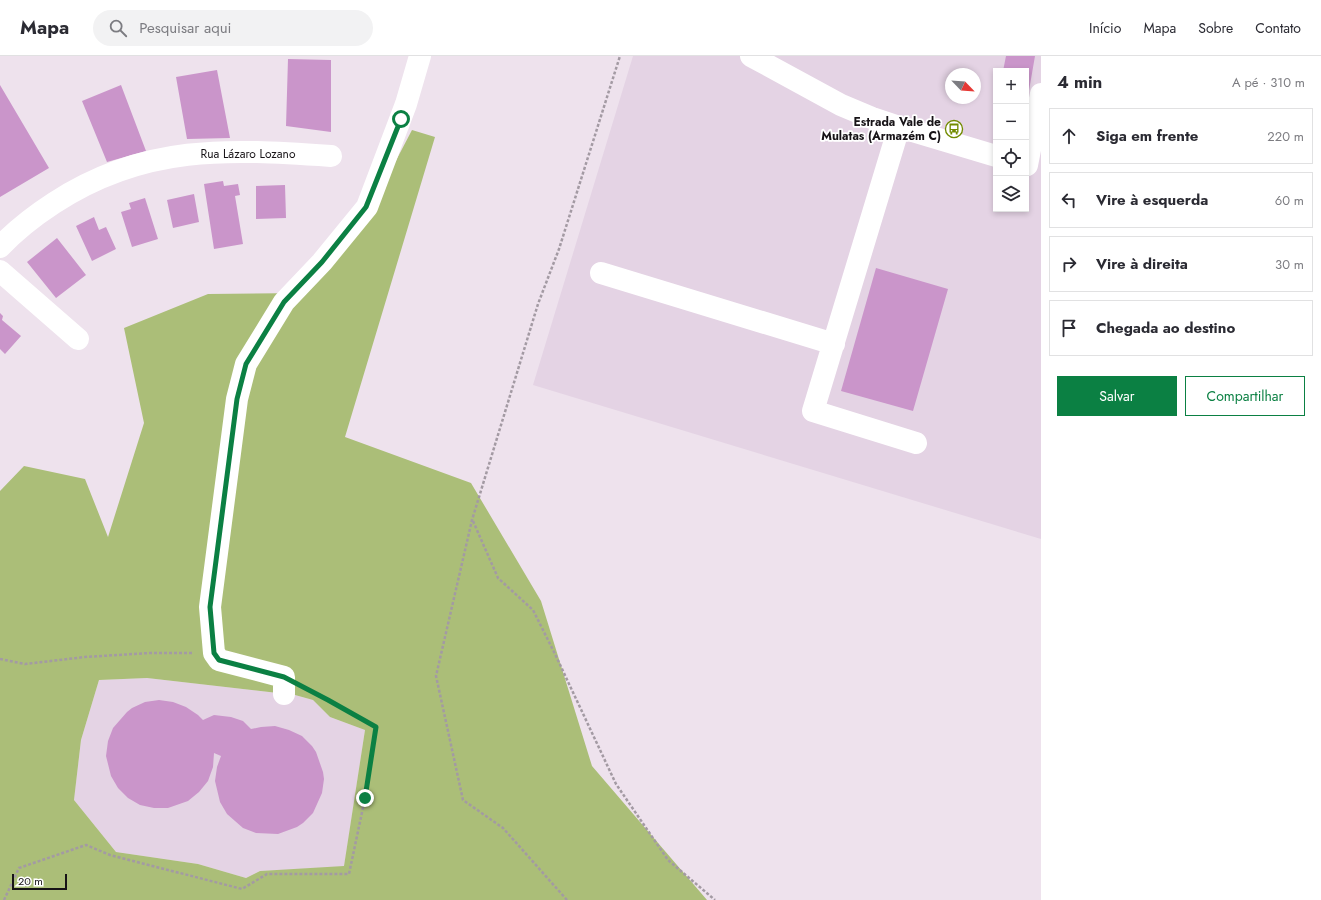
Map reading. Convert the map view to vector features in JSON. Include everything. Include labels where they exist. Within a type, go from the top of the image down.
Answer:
[{"type":"street","points":[[284,685],[219,660],[214,653],[210,607],[237,399],[246,364],[284,302],[322,262],[366,207],[406,104],[420,56]]},
{"type":"street","points":[[751,56],[841,105],[872,118],[993,155]]},
{"type":"street","points":[[1031,166],[1041,94]]},
{"type":"street","points":[[899,126],[813,411],[916,444]]},
{"type":"street","name":"Rua Lázaro Lozano","points":[[0,247],[23,224],[64,196],[85,185],[130,166],[187,154],[216,152],[330,156]]},
{"type":"street","points":[[0,271],[78,339]]},
{"type":"street","points":[[601,273],[834,344]]},
{"type":"path","points":[[567,900],[503,828],[463,800],[436,676],[472,520],[538,304],[559,249],[620,56]]},
{"type":"path","points":[[472,520],[498,578],[533,610],[616,784],[668,860],[714,900]]},
{"type":"path","points":[[0,659],[25,664],[85,657],[150,653],[214,653]]},
{"type":"path","points":[[4,900],[19,868],[86,844],[110,855],[242,889],[267,874],[349,874],[365,798],[376,727],[328,700],[284,685]]},
{"type":"shaded area","points":[[633,56],[1041,56],[1041,539],[533,385]]},
{"type":"shaded area","points":[[147,678],[295,695],[313,700],[330,717],[365,730],[344,867],[260,871],[246,878],[198,864],[116,852],[74,800],[81,740],[99,680]]},
{"type":"green space","points":[[412,130],[435,137],[345,437],[471,483],[541,601],[592,766],[707,900],[0,900],[0,491],[24,466],[85,479],[108,537],[144,423],[124,328],[208,294],[305,293],[368,214]],"holes":[[[147,678],[295,695],[313,700],[330,717],[365,730],[344,866],[260,871],[246,878],[198,864],[116,852],[74,800],[81,740],[99,680]]]},
{"type":"building","points":[[1006,56],[1035,56],[1029,90],[1029,68],[1004,68]]},
{"type":"building","points":[[288,59],[331,60],[331,132],[286,126]]},
{"type":"building","points":[[217,70],[230,138],[187,139],[176,77]]},
{"type":"building","points":[[0,85],[49,168],[0,197]]},
{"type":"building","points":[[121,85],[146,151],[107,162],[82,101]]},
{"type":"building","points":[[223,181],[224,186],[238,184],[240,195],[235,196],[243,244],[214,249],[204,184]]},
{"type":"building","points":[[285,185],[286,218],[256,219],[256,186]]},
{"type":"building","points":[[194,194],[199,222],[173,228],[167,200]]},
{"type":"building","points":[[145,198],[158,239],[132,247],[121,212],[131,209],[129,203]]},
{"type":"building","points":[[94,217],[99,230],[106,227],[116,249],[92,261],[76,226]]},
{"type":"building","points":[[57,238],[86,275],[56,298],[27,262]]},
{"type":"building","points":[[876,268],[948,289],[913,411],[841,391]]},
{"type":"building","points":[[0,313],[3,316],[2,320],[21,336],[5,354],[0,349]]},
{"type":"building","points":[[159,700],[173,702],[186,707],[203,720],[214,715],[231,717],[243,721],[251,729],[275,726],[302,736],[316,752],[324,779],[322,793],[313,813],[297,827],[278,834],[256,833],[243,828],[227,814],[220,802],[215,781],[217,767],[221,756],[214,753],[213,767],[208,781],[199,792],[188,801],[168,808],[154,808],[140,805],[128,798],[118,788],[111,776],[106,756],[108,741],[113,728],[127,712],[145,702]]},
{"type":"place","name":"Estrada Vale de Mulatas (Armazém C)","points":[[954,129]]},
{"type":"route","points":[[365,798],[376,727],[284,677],[219,660],[214,653],[210,607],[237,399],[246,364],[284,302],[322,262],[366,207],[401,119]]}]
